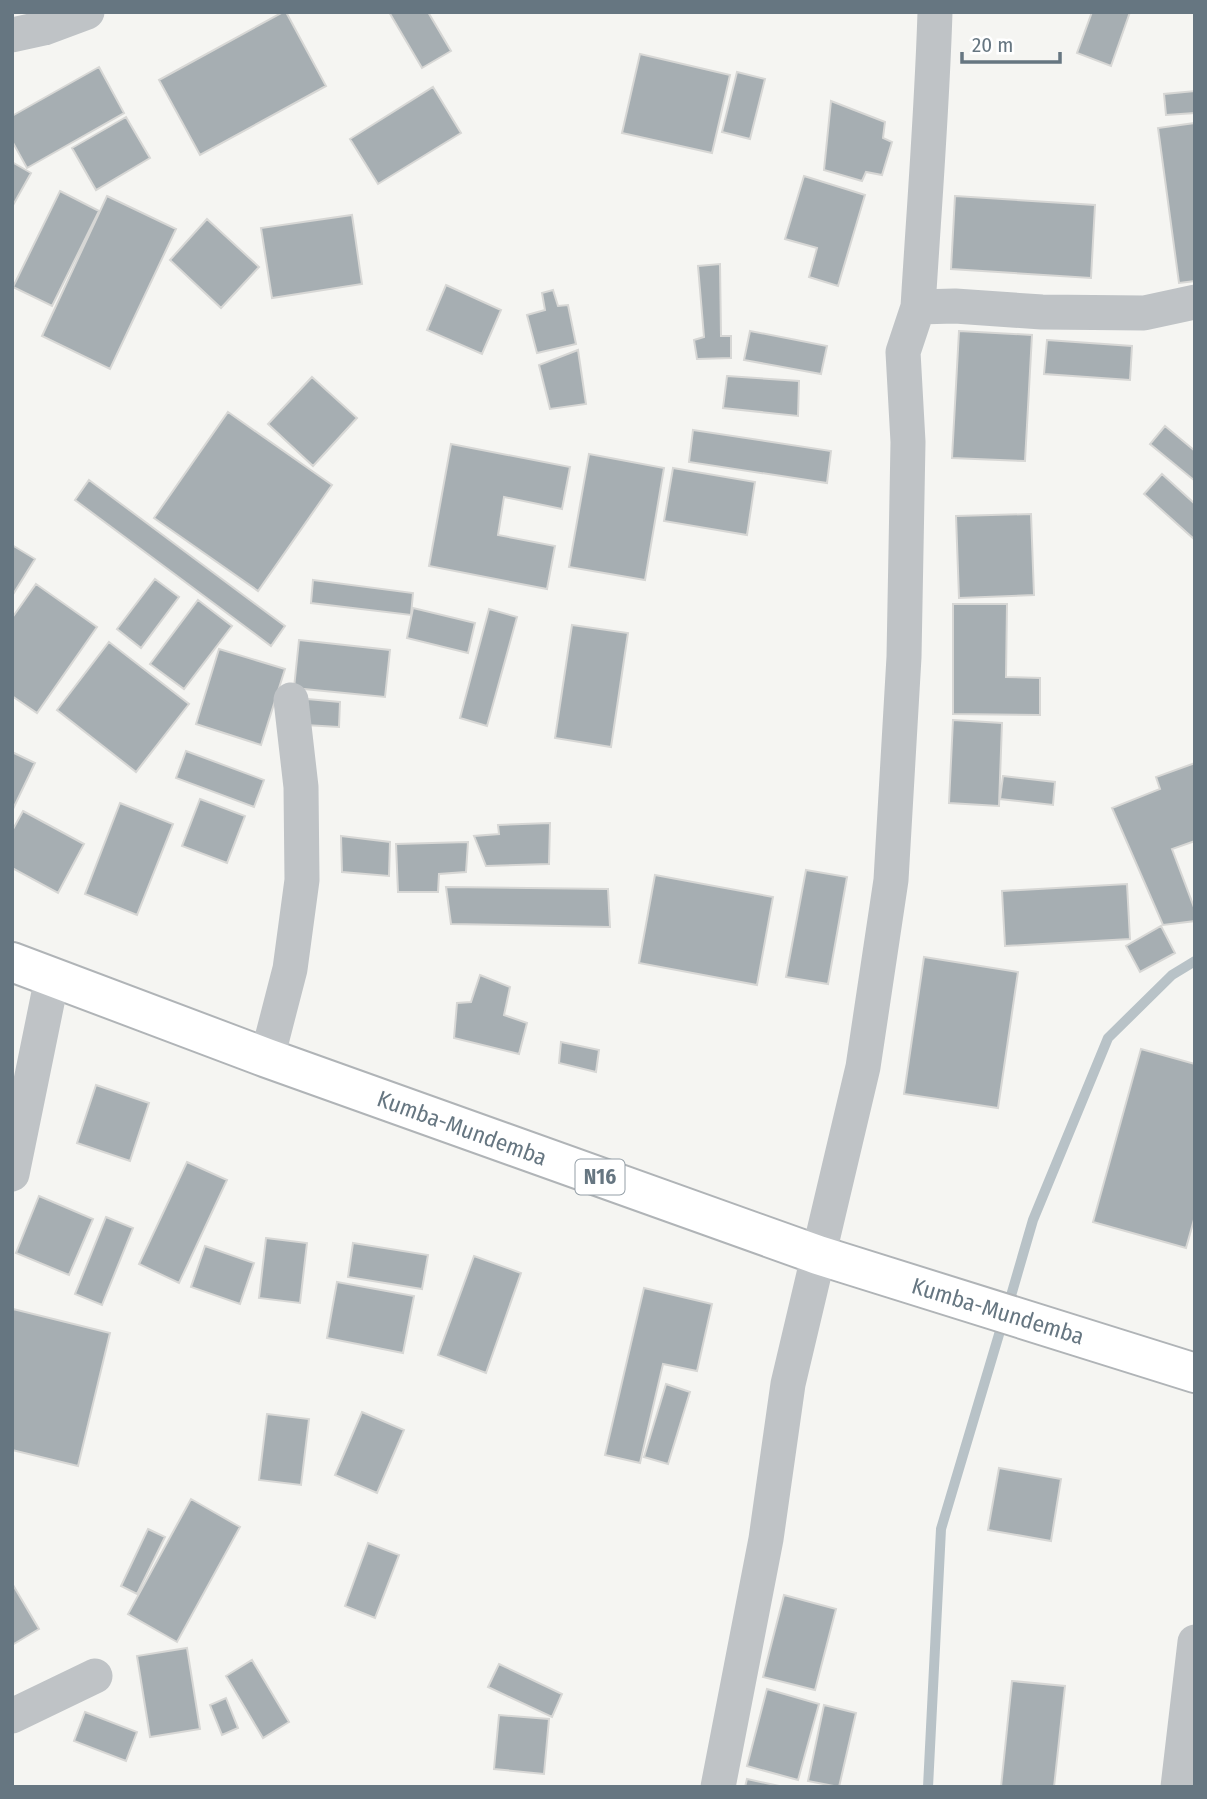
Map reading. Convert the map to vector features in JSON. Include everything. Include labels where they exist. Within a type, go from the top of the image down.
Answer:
[{"type":"highway","name":"Kumba-Mundemba","points":[[12,962],[267,1058],[818,1255],[1195,1373]]},
{"type":"street","points":[[12,35],[44,28],[87,12]]},
{"type":"street","points":[[718,1787],[766,1539],[788,1384],[863,1067],[891,880],[904,630],[908,442],[903,352],[918,307],[935,12]]},
{"type":"street","points":[[918,307],[1143,313],[1195,302]]},
{"type":"street","points":[[267,1058],[290,969],[302,880],[301,787],[291,700]]},
{"type":"street","points":[[12,1174],[52,978]]},
{"type":"street","points":[[1178,1787],[1195,1642]]},
{"type":"street","points":[[12,1716],[95,1676]]},
{"type":"building","points":[[286,12],[326,86],[200,155],[159,80]]},
{"type":"building","points":[[389,12],[428,12],[451,51],[422,68]]},
{"type":"building","points":[[1092,12],[1130,12],[1111,66],[1077,53]]},
{"type":"building","points":[[640,54],[730,75],[712,153],[622,133]]},
{"type":"building","points":[[99,67],[124,113],[27,168],[12,141],[12,116]]},
{"type":"building","points":[[737,72],[765,79],[750,139],[722,132]]},
{"type":"building","points":[[433,87],[461,133],[378,184],[350,139]]},
{"type":"building","points":[[1195,91],[1195,113],[1166,115],[1164,94]]},
{"type":"building","points":[[831,101],[885,122],[883,138],[892,142],[882,175],[866,172],[862,181],[824,170]]},
{"type":"building","points":[[126,117],[150,158],[96,190],[72,148]]},
{"type":"building","points":[[1195,123],[1195,281],[1179,283],[1158,128]]},
{"type":"building","points":[[12,162],[31,173],[12,207]]},
{"type":"building","points":[[804,176],[865,195],[838,286],[809,277],[817,248],[785,239]]},
{"type":"building","points":[[60,191],[99,211],[52,306],[13,287]]},
{"type":"building","points":[[107,196],[176,229],[110,369],[42,336]]},
{"type":"building","points":[[955,196],[1095,205],[1091,278],[951,269]]},
{"type":"building","points":[[352,215],[362,284],[272,298],[261,228]]},
{"type":"building","points":[[207,219],[259,267],[221,308],[170,260]]},
{"type":"building","points":[[720,264],[721,336],[731,336],[731,358],[697,359],[694,340],[704,337],[698,266]]},
{"type":"building","points":[[446,285],[501,310],[482,354],[427,330]]},
{"type":"building","points":[[553,290],[558,306],[568,305],[576,344],[537,353],[527,315],[545,310],[542,293]]},
{"type":"building","points":[[750,331],[827,346],[821,374],[744,360]]},
{"type":"building","points":[[959,331],[1032,335],[1025,461],[952,458]]},
{"type":"building","points":[[1047,340],[1132,346],[1130,380],[1044,374]]},
{"type":"building","points":[[578,350],[586,404],[550,409],[539,365]]},
{"type":"building","points":[[727,376],[799,381],[798,416],[723,408]]},
{"type":"building","points":[[312,377],[357,418],[313,466],[268,424]]},
{"type":"building","points":[[228,412],[332,485],[258,591],[154,518]]},
{"type":"building","points":[[1165,426],[1195,451],[1195,481],[1150,444]]},
{"type":"building","points":[[693,430],[831,451],[827,483],[689,462]]},
{"type":"building","points":[[451,444],[570,467],[562,509],[504,497],[498,535],[555,546],[547,589],[429,566]]},
{"type":"building","points":[[589,454],[664,468],[645,580],[569,567]]},
{"type":"building","points":[[673,468],[755,482],[747,535],[664,521]]},
{"type":"building","points":[[1162,474],[1195,504],[1195,540],[1144,494]]},
{"type":"building","points":[[89,480],[285,626],[271,646],[75,500]]},
{"type":"building","points":[[1031,514],[1034,595],[959,598],[956,516]]},
{"type":"building","points":[[12,545],[35,559],[12,596]]},
{"type":"building","points":[[155,579],[179,597],[141,648],[117,629]]},
{"type":"building","points":[[313,580],[413,593],[411,615],[311,603]]},
{"type":"building","points":[[36,584],[97,627],[37,713],[12,696],[12,618]]},
{"type":"building","points":[[198,600],[232,626],[184,689],[150,664]]},
{"type":"building","points":[[953,604],[1007,604],[1006,677],[1040,678],[1040,715],[953,714]]},
{"type":"building","points":[[413,608],[475,623],[468,653],[407,638]]},
{"type":"building","points":[[489,609],[517,617],[487,726],[460,718]]},
{"type":"building","points":[[572,625],[628,633],[611,747],[555,738]]},
{"type":"building","points":[[299,640],[390,650],[385,697],[294,688]]},
{"type":"building","points":[[109,642],[189,704],[136,772],[57,710]]},
{"type":"building","points":[[219,649],[285,669],[261,745],[196,724]]},
{"type":"building","points":[[307,699],[340,702],[339,727],[305,725]]},
{"type":"building","points":[[953,720],[1002,723],[999,806],[949,803]]},
{"type":"building","points":[[186,751],[264,780],[254,807],[176,778]]},
{"type":"building","points":[[12,752],[35,763],[12,811]]},
{"type":"building","points":[[1195,763],[1195,841],[1172,849],[1195,910],[1195,921],[1163,925],[1112,808],[1160,789],[1156,777]]},
{"type":"building","points":[[1003,776],[1055,782],[1053,805],[1000,799]]},
{"type":"building","points":[[200,799],[245,816],[227,863],[182,846]]},
{"type":"building","points":[[120,803],[173,824],[137,915],[85,894]]},
{"type":"building","points":[[23,811],[84,844],[58,893],[12,868],[12,831]]},
{"type":"building","points":[[550,823],[549,864],[486,866],[474,836],[499,834],[498,825]]},
{"type":"building","points":[[341,836],[390,842],[389,876],[342,872]]},
{"type":"building","points":[[468,842],[466,872],[439,874],[438,892],[398,892],[396,844]]},
{"type":"building","points":[[806,870],[847,877],[828,984],[786,977]]},
{"type":"building","points":[[655,875],[773,897],[757,985],[639,963]]},
{"type":"building","points":[[1127,884],[1130,939],[1005,946],[1002,891]]},
{"type":"building","points":[[446,887],[608,889],[610,927],[451,924]]},
{"type":"building","points":[[1161,926],[1175,953],[1140,972],[1126,946]]},
{"type":"building","points":[[924,957],[1018,972],[998,1108],[904,1094]]},
{"type":"building","points":[[480,975],[510,987],[504,1015],[527,1023],[519,1054],[454,1038],[457,1003],[471,1002]]},
{"type":"building","points":[[561,1042],[599,1050],[596,1072],[559,1063]]},
{"type":"building","points":[[1141,1049],[1195,1064],[1195,1216],[1186,1248],[1093,1222]]},
{"type":"building","points":[[96,1085],[149,1103],[130,1161],[77,1143]]},
{"type":"building","points":[[187,1162],[227,1180],[179,1283],[139,1264]]},
{"type":"building","points":[[39,1196],[93,1219],[69,1275],[16,1253]]},
{"type":"building","points":[[106,1217],[133,1228],[102,1305],[75,1294]]},
{"type":"building","points":[[266,1238],[307,1243],[300,1303],[259,1298]]},
{"type":"building","points":[[353,1243],[428,1255],[422,1289],[348,1277]]},
{"type":"building","points":[[205,1246],[254,1263],[240,1304],[191,1287]]},
{"type":"building","points":[[474,1256],[521,1273],[486,1373],[438,1355]]},
{"type":"building","points":[[337,1282],[414,1296],[403,1353],[327,1338]]},
{"type":"building","points":[[644,1288],[712,1304],[697,1371],[663,1364],[640,1463],[605,1455]]},
{"type":"building","points":[[13,1309],[110,1333],[78,1466],[12,1450]]},
{"type":"building","points":[[666,1384],[690,1392],[668,1464],[644,1457]]},
{"type":"building","points":[[362,1412],[404,1430],[377,1493],[335,1475]]},
{"type":"building","points":[[267,1414],[309,1419],[301,1485],[259,1480]]},
{"type":"building","points":[[999,1468],[1061,1479],[1051,1541],[988,1530]]},
{"type":"building","points":[[191,1499],[240,1527],[177,1642],[128,1614]]},
{"type":"building","points":[[148,1529],[165,1537],[137,1594],[121,1586]]},
{"type":"building","points":[[368,1543],[399,1555],[375,1618],[345,1606]]},
{"type":"building","points":[[12,1585],[39,1629],[12,1645]]},
{"type":"building","points":[[784,1595],[836,1609],[815,1690],[763,1677]]},
{"type":"building","points":[[187,1648],[200,1729],[150,1737],[137,1656]]},
{"type":"building","points":[[252,1660],[289,1722],[263,1738],[226,1676]]},
{"type":"building","points":[[499,1664],[562,1694],[552,1717],[488,1687]]},
{"type":"building","points":[[1012,1681],[1065,1686],[1054,1787],[1001,1787]]},
{"type":"building","points":[[767,1689],[819,1704],[798,1780],[747,1766]]},
{"type":"building","points":[[226,1698],[238,1728],[222,1735],[210,1705]]},
{"type":"building","points":[[824,1705],[856,1713],[839,1787],[808,1781]]},
{"type":"building","points":[[85,1712],[137,1732],[126,1761],[74,1741]]},
{"type":"building","points":[[499,1715],[549,1719],[544,1774],[494,1769]]},
{"type":"building","points":[[747,1779],[784,1787],[745,1787]]},
{"type":"waterway","points":[[1008,1306],[1033,1220],[1108,1038],[1172,975],[1195,961]]},
{"type":"waterway","points":[[928,1787],[941,1529],[1003,1321]]}]
